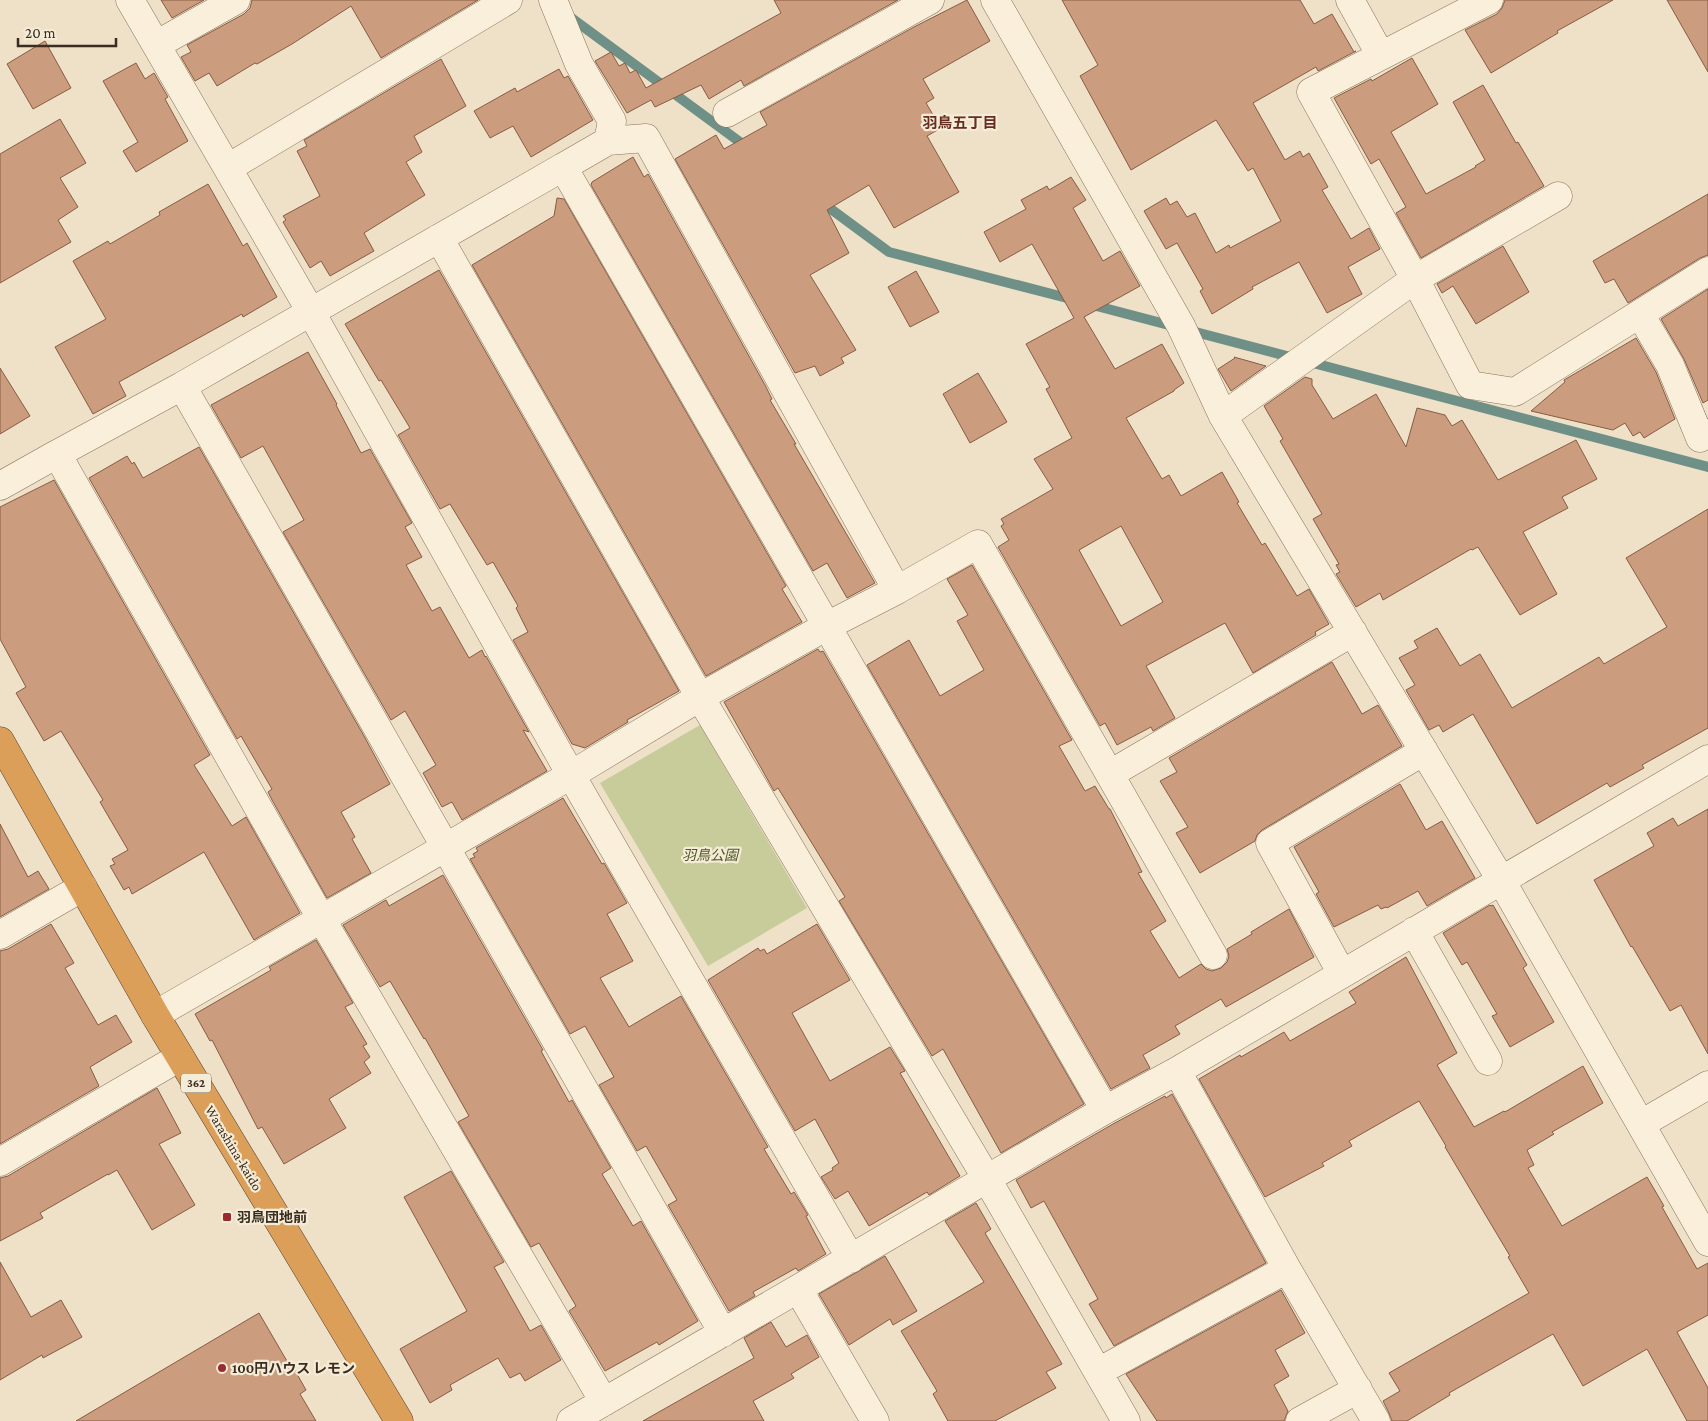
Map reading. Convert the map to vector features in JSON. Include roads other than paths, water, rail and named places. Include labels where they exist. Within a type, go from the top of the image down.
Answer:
[{"type":"highway","name":"Warashina-kaido","points":[[0,741],[180,1057],[399,1421]]},
{"type":"street","points":[[130,0],[311,312],[571,774],[851,1259]]},
{"type":"street","points":[[156,45],[236,0]]},
{"type":"street","points":[[228,168],[508,0]]},
{"type":"street","points":[[553,0],[579,64],[612,121],[608,140]]},
{"type":"street","points":[[727,112],[930,0]]},
{"type":"street","points":[[995,0],[1181,326],[1222,416],[1501,880],[1708,1242]]},
{"type":"street","points":[[1350,0],[1381,56]]},
{"type":"street","points":[[1489,0],[1312,92],[1415,279],[1470,385],[1515,392],[1708,271]]},
{"type":"street","points":[[0,486],[182,386],[608,140],[646,138],[897,590]]},
{"type":"street","points":[[563,167],[1105,1110]]},
{"type":"street","points":[[1222,416],[1415,279],[1558,196]]},
{"type":"street","points":[[439,238],[700,698],[987,1179],[1126,1421]]},
{"type":"street","points":[[1640,314],[1670,365],[1700,438],[1708,433]]},
{"type":"street","points":[[182,386],[723,1333]]},
{"type":"street","points":[[58,454],[321,918],[604,1402]]},
{"type":"street","points":[[155,1014],[445,848],[700,698],[978,544],[1213,955]]},
{"type":"street","points":[[1110,774],[1353,632]]},
{"type":"street","points":[[1342,974],[1270,843],[1424,751]]},
{"type":"street","points":[[571,1421],[1105,1110],[1177,1071],[1708,760]]},
{"type":"street","points":[[0,935],[83,887]]},
{"type":"street","points":[[1414,931],[1488,1061]]},
{"type":"street","points":[[0,1162],[180,1057]]},
{"type":"street","points":[[1177,1071],[1287,1269],[1376,1421]]},
{"type":"street","points":[[1641,1124],[1708,1085]]},
{"type":"street","points":[[1098,1372],[1287,1269]]},
{"type":"street","points":[[798,1289],[875,1421]]},
{"type":"street","points":[[1300,1421],[1358,1389]]},
{"type":"waterway","points":[[566,14],[748,148]]},
{"type":"waterway","points":[[820,201],[889,252],[1075,300]]},
{"type":"waterway","points":[[1089,304],[1708,467]]},
{"type":"place","name":"羽鳥団地前","points":[[227,1217]]},
{"type":"place","name":"100円ハウス レモン","points":[[222,1368]]},
{"type":"district","name":"羽鳥五丁目","points":[[960,123]]},
{"type":"park label","name":"羽鳥公園","points":[[710,855]]}]
